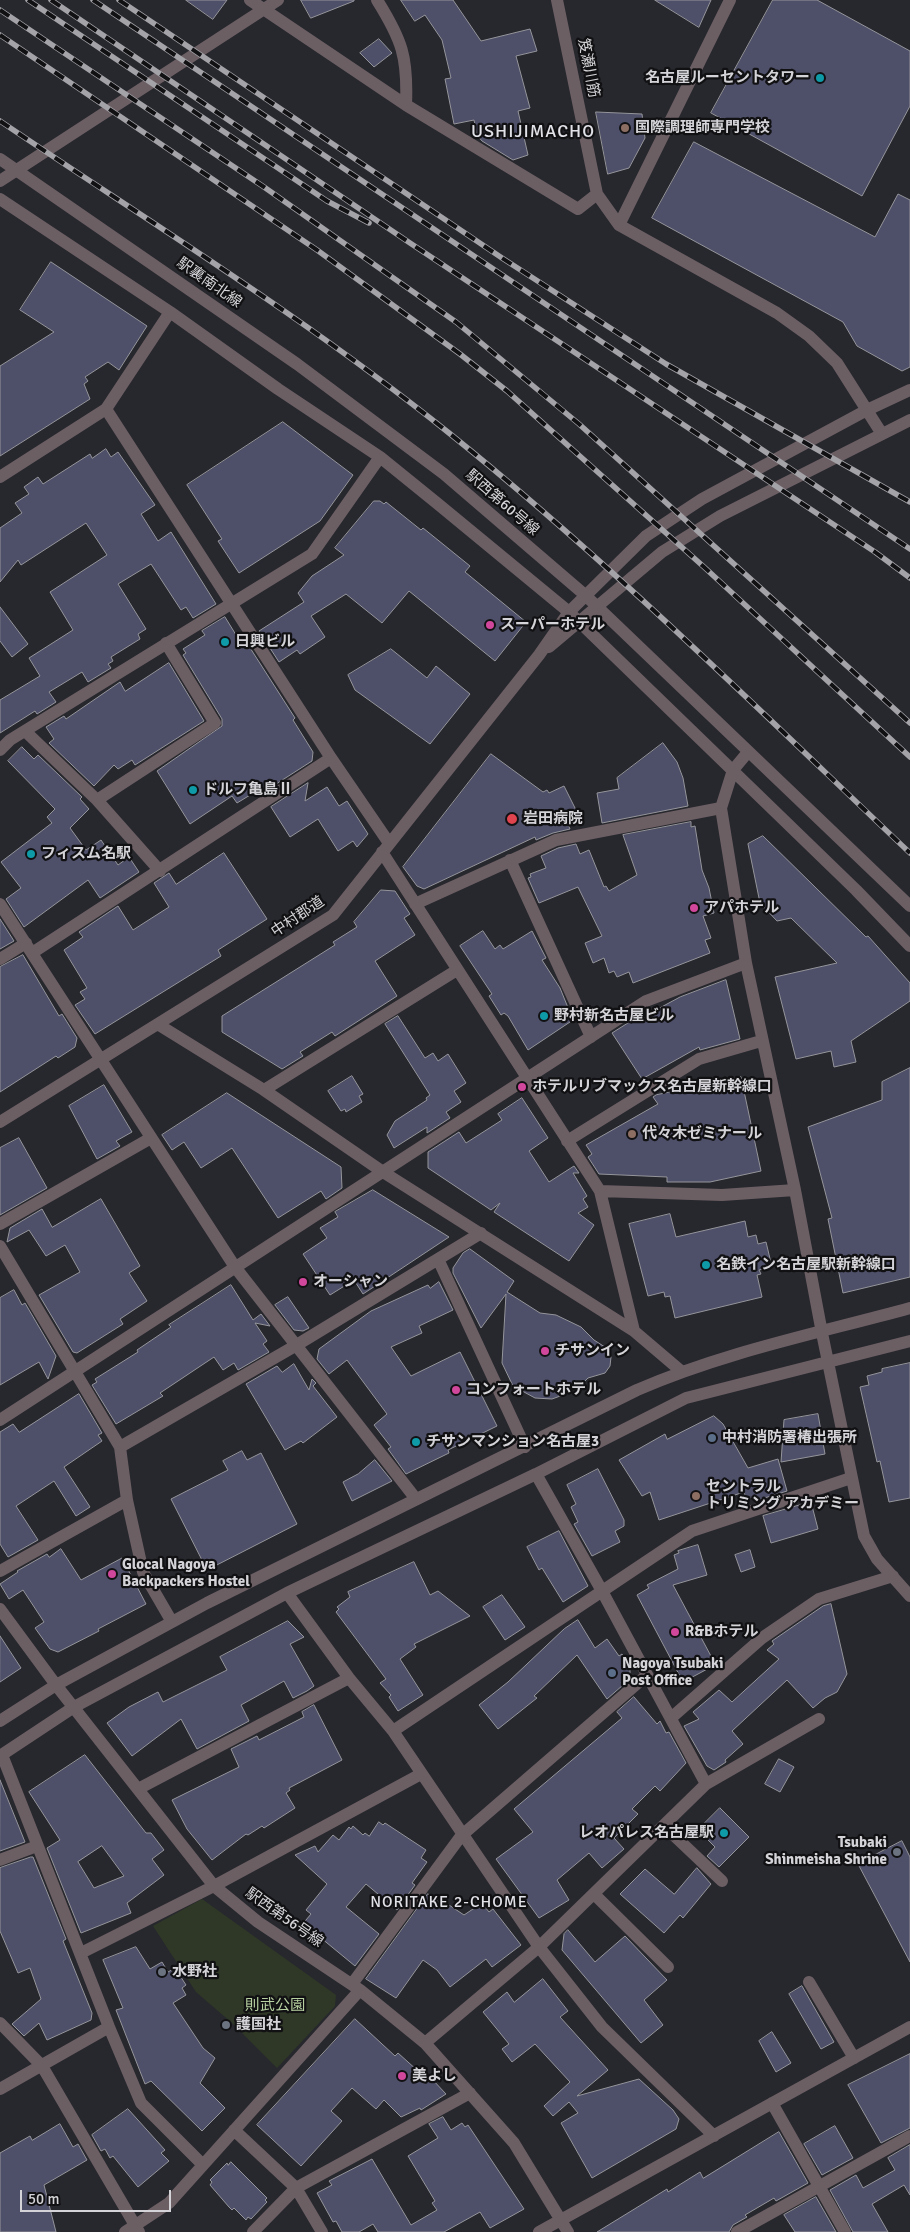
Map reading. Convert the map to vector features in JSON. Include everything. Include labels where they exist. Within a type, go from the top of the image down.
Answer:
[{"type":"street","points":[[250,0],[406,105],[578,209],[597,194]]},
{"type":"street","points":[[0,181],[278,0]]},
{"type":"street","points":[[377,0],[398,32],[407,74],[406,105]]},
{"type":"street","name":"笈瀬川筋","points":[[558,0],[597,194],[619,225]]},
{"type":"street","points":[[730,0],[619,225],[777,313],[809,336],[837,363],[882,434]]},
{"type":"street","name":"駅裏南北線","points":[[0,159],[297,364],[396,438]]},
{"type":"street","points":[[0,199],[170,312],[278,389],[380,457],[569,612],[733,770],[910,946]]},
{"type":"street","points":[[0,477],[106,409],[170,312]]},
{"type":"street","points":[[539,655],[569,612],[584,595],[646,536],[702,499],[867,410],[910,390]]},
{"type":"street","points":[[106,409],[331,758],[385,848],[415,904],[526,1079],[600,1191],[634,1330]]},
{"type":"street","points":[[539,655],[580,623],[662,552],[720,516],[910,420]]},
{"type":"street","name":"駅西第60号線","points":[[396,438],[444,474],[584,595],[910,906]]},
{"type":"street","points":[[0,750],[24,731],[312,554],[380,457]]},
{"type":"street","points":[[97,800],[215,723],[166,643]]},
{"type":"street","name":"中村郡道","points":[[0,1122],[334,915],[539,655]]},
{"type":"street","points":[[24,731],[97,800],[160,871]]},
{"type":"street","points":[[748,752],[733,770],[722,808],[746,963],[761,1041],[795,1190],[864,1536],[877,1559],[910,1596]]},
{"type":"street","points":[[0,959],[29,948],[160,871],[331,758]]},
{"type":"street","points":[[415,904],[556,840],[722,808]]},
{"type":"street","points":[[510,860],[591,1037]]},
{"type":"street","points":[[0,904],[235,1267],[416,1499]]},
{"type":"street","points":[[0,1420],[646,1001],[746,963]]},
{"type":"street","points":[[264,1090],[457,970]]},
{"type":"street","points":[[158,1025],[264,1090],[383,1172],[634,1330],[681,1371]]},
{"type":"street","points":[[567,1141],[699,1059],[761,1041]]},
{"type":"street","points":[[0,1224],[151,1138]]},
{"type":"street","points":[[600,1191],[722,1195],[795,1190]]},
{"type":"street","points":[[120,1446],[296,1346],[481,1233]]},
{"type":"street","points":[[0,1246],[120,1446],[127,1500],[144,1572],[172,1622]]},
{"type":"street","points":[[438,1259],[525,1447]]},
{"type":"street","points":[[0,1721],[56,1685],[172,1622],[638,1390],[681,1371],[720,1358],[822,1333],[910,1308]]},
{"type":"street","points":[[203,2166],[142,2103],[109,2028],[81,1953],[1,1756],[74,1707],[288,1593],[536,1474],[686,1398],[910,1341]]},
{"type":"street","points":[[536,1474],[602,1591],[706,1784]]},
{"type":"street","points":[[393,1731],[692,1531],[851,1478]]},
{"type":"street","points":[[0,1571],[127,1500]]},
{"type":"street","points":[[671,1718],[762,1638],[819,1599],[893,1576]]},
{"type":"street","points":[[288,1593],[349,1678],[393,1731],[420,1774],[539,1948],[602,2028],[714,2136]]},
{"type":"street","name":"駅西第56号線","points":[[0,1609],[56,1685],[214,1886],[258,1922],[356,1987],[425,2044],[514,2143],[568,2232]]},
{"type":"street","points":[[0,2023],[42,2066],[133,2230],[169,2203],[203,2166],[356,1987],[462,1836],[647,1675]]},
{"type":"street","points":[[138,1789],[349,1678]]},
{"type":"street","points":[[425,2044],[539,1948],[706,1784],[819,1719]]},
{"type":"street","points":[[81,1953],[214,1886],[420,1774]]},
{"type":"street","points":[[664,1826],[722,1881]]},
{"type":"street","points":[[0,1860],[37,1846]]},
{"type":"street","points":[[594,1894],[668,1967]]},
{"type":"street","points":[[809,1982],[854,2058]]},
{"type":"street","points":[[539,2232],[910,2027]]},
{"type":"street","points":[[0,2089],[109,2028]]},
{"type":"street","points":[[253,2232],[296,2188],[470,2093]]},
{"type":"street","points":[[772,2104],[844,2232]]},
{"type":"street","points":[[234,2130],[296,2188],[322,2232]]},
{"type":"street","points":[[737,2232],[910,2136]]},
{"type":"green space","name":"則武公園","points":[[202,1899],[336,1995],[335,2006],[277,2068],[232,2023],[196,1992],[153,1926]]},
{"type":"building","points":[[186,0],[227,0],[213,19]]},
{"type":"building","points":[[301,0],[354,0],[354,1],[311,18]]},
{"type":"building","points":[[401,0],[453,0],[481,41],[530,29],[537,51],[516,56],[530,108],[518,111],[528,155],[513,160],[482,141],[477,135],[474,120],[454,124],[445,79],[451,78],[442,40],[425,15],[415,21]]},
{"type":"building","points":[[655,0],[711,0],[699,27]]},
{"type":"building","name":"名古屋ルーセントタワー","points":[[773,0],[817,0],[910,51],[910,106],[862,196],[711,113]]},
{"type":"building","points":[[379,39],[392,53],[374,67],[360,53]]},
{"type":"building","points":[[596,112],[642,114],[645,138],[629,168],[608,174]]},
{"type":"building","points":[[694,142],[875,237],[898,194],[910,200],[910,367],[902,371],[857,346],[843,322],[652,218]]},
{"type":"building","points":[[51,262],[147,326],[119,370],[108,362],[85,377],[88,381],[84,384],[90,399],[0,456],[0,366],[54,332],[20,310]]},
{"type":"building","points":[[283,422],[353,475],[320,521],[239,573],[218,541],[222,539],[187,485]]},
{"type":"building","points":[[106,449],[111,457],[118,452],[155,505],[141,514],[158,541],[171,532],[216,604],[193,618],[186,607],[181,610],[151,564],[118,584],[146,629],[138,634],[140,639],[111,657],[113,661],[108,664],[111,668],[88,682],[82,672],[49,692],[56,702],[37,714],[35,711],[0,733],[0,700],[40,676],[29,658],[73,630],[50,592],[107,555],[86,523],[21,565],[18,560],[0,582],[0,528],[22,513],[15,503],[29,494],[24,487],[38,477],[43,484],[90,454],[92,458]]},
{"type":"building","points":[[374,501],[380,501],[384,504],[386,502],[421,530],[423,528],[470,566],[465,572],[526,622],[495,661],[409,591],[382,623],[346,594],[311,616],[325,637],[300,654],[297,650],[279,662],[259,631],[304,602],[298,593],[312,576],[344,555],[335,548]]},
{"type":"building","points":[[0,607],[28,644],[12,657],[0,641]]},
{"type":"building","points":[[225,617],[241,643],[245,640],[295,718],[293,720],[313,752],[312,761],[262,793],[260,789],[237,803],[232,796],[190,824],[157,771],[222,726],[222,719],[183,655],[186,653],[183,649],[205,635],[202,631]]},
{"type":"building","points":[[391,649],[427,678],[436,666],[470,694],[430,744],[355,690],[348,675]]},
{"type":"building","points":[[169,663],[204,721],[135,765],[132,760],[118,769],[114,765],[94,786],[49,743],[54,739],[46,727],[64,716],[66,719],[120,682],[125,691]]},
{"type":"building","points":[[663,743],[677,762],[683,778],[688,806],[602,823],[597,793],[619,789],[617,778]]},
{"type":"building","points":[[22,747],[34,759],[38,755],[82,797],[80,799],[89,809],[70,828],[86,850],[101,840],[118,865],[129,857],[139,872],[100,898],[88,880],[24,927],[6,899],[21,888],[1,862],[52,823],[47,817],[55,809],[8,761]]},
{"type":"building","points":[[491,754],[543,792],[547,790],[549,793],[564,786],[579,816],[567,822],[570,829],[536,840],[535,837],[424,889],[417,886],[403,867]]},
{"type":"building","points":[[308,783],[305,801],[327,787],[339,806],[347,801],[368,834],[357,847],[353,841],[338,851],[318,819],[290,837],[271,807]]},
{"type":"building","points":[[691,822],[691,827],[695,826],[702,870],[709,888],[714,913],[703,916],[711,938],[705,940],[710,953],[633,983],[629,972],[617,977],[614,971],[609,973],[604,958],[593,963],[585,943],[602,936],[578,887],[539,903],[528,878],[531,877],[530,874],[546,868],[541,856],[558,848],[576,844],[580,854],[589,850],[604,887],[606,886],[609,891],[637,875],[623,835]]},
{"type":"building","points":[[763,836],[866,937],[868,936],[910,983],[910,1001],[851,1041],[856,1062],[834,1067],[831,1051],[796,1059],[775,977],[837,963],[791,918],[777,921],[760,903],[748,844]]},
{"type":"building","points":[[224,853],[267,919],[218,950],[221,956],[95,1034],[75,1005],[85,999],[80,992],[87,988],[64,950],[83,937],[79,932],[118,906],[133,930],[169,907],[154,883],[169,873],[176,884]]},
{"type":"building","points":[[381,890],[395,891],[410,914],[404,918],[415,935],[375,961],[397,996],[335,1036],[332,1032],[300,1052],[303,1056],[282,1069],[222,1032],[222,1016],[335,945],[333,942],[357,927],[354,922]]},
{"type":"building","points":[[0,919],[14,941],[0,949]]},
{"type":"building","points":[[483,931],[495,949],[500,945],[503,949],[532,931],[546,958],[542,960],[560,988],[573,1020],[528,1050],[508,1016],[504,1013],[501,1015],[489,996],[492,994],[460,946]]},
{"type":"building","points":[[23,955],[59,1016],[62,1014],[77,1038],[75,1047],[58,1058],[56,1056],[0,1092],[0,967]]},
{"type":"building","points":[[726,980],[740,1039],[700,1050],[699,1047],[642,1079],[612,1033],[631,1021],[643,1017],[680,997]]},
{"type":"building","points":[[398,1016],[425,1058],[433,1053],[438,1061],[448,1054],[466,1083],[454,1091],[461,1102],[446,1112],[450,1118],[427,1133],[427,1127],[394,1148],[387,1135],[395,1121],[427,1100],[426,1098],[430,1095],[385,1024]]},
{"type":"building","points":[[910,1068],[910,1277],[843,1293],[828,1219],[832,1218],[808,1127],[882,1100],[882,1082]]},
{"type":"building","points":[[352,1076],[363,1094],[359,1096],[362,1102],[346,1112],[345,1109],[341,1111],[328,1091]]},
{"type":"building","points":[[741,1077],[761,1171],[710,1182],[667,1182],[667,1177],[599,1174],[588,1157],[592,1154],[586,1145],[658,1104],[653,1097],[656,1095]]},
{"type":"building","points":[[104,1085],[132,1132],[116,1141],[120,1146],[97,1159],[69,1106]]},
{"type":"building","points":[[227,1093],[341,1167],[342,1188],[326,1199],[321,1191],[278,1218],[232,1148],[201,1168],[184,1142],[172,1150],[162,1135]]},
{"type":"building","points":[[522,1098],[548,1138],[529,1151],[549,1182],[574,1166],[579,1173],[573,1173],[587,1196],[583,1199],[588,1207],[578,1213],[594,1225],[569,1261],[494,1212],[500,1203],[491,1210],[428,1168],[428,1152],[459,1132],[466,1143],[502,1120],[498,1114]]},
{"type":"building","points":[[19,1138],[47,1188],[0,1215],[0,1148]]},
{"type":"building","points":[[373,1190],[449,1237],[363,1294],[354,1280],[330,1295],[303,1254],[327,1238],[320,1228],[338,1217],[335,1212]]},
{"type":"building","points":[[101,1199],[140,1266],[129,1273],[147,1301],[120,1319],[123,1324],[77,1353],[73,1352],[39,1295],[80,1272],[65,1245],[46,1256],[29,1230],[7,1242],[10,1228],[42,1209],[52,1227]]},
{"type":"building","points":[[670,1214],[676,1237],[745,1221],[748,1237],[756,1235],[758,1244],[766,1242],[772,1267],[759,1270],[761,1274],[757,1275],[762,1297],[675,1318],[670,1296],[665,1297],[664,1292],[648,1296],[629,1224]]},
{"type":"building","points":[[470,1249],[514,1281],[507,1292],[540,1313],[556,1315],[581,1327],[594,1340],[608,1349],[611,1357],[610,1366],[605,1373],[588,1378],[583,1383],[580,1381],[563,1395],[552,1399],[535,1398],[513,1386],[502,1363],[506,1294],[481,1328],[453,1273],[453,1268],[463,1253]]},
{"type":"building","points":[[439,1282],[453,1310],[419,1326],[422,1333],[391,1347],[411,1376],[460,1352],[497,1426],[448,1450],[449,1453],[406,1474],[388,1449],[391,1447],[374,1425],[387,1414],[347,1360],[329,1374],[317,1359],[319,1349],[371,1311],[428,1285],[430,1288]]},
{"type":"building","points":[[231,1285],[253,1320],[261,1314],[270,1326],[255,1323],[267,1341],[263,1344],[269,1352],[238,1370],[234,1363],[223,1370],[214,1357],[160,1393],[163,1396],[116,1424],[92,1385],[97,1382],[95,1379],[138,1352],[137,1350],[171,1327],[169,1325]]},
{"type":"building","points":[[14,1290],[22,1305],[25,1303],[56,1356],[48,1379],[39,1362],[0,1385],[0,1298]]},
{"type":"building","points":[[288,1297],[309,1328],[303,1331],[294,1330],[275,1305]]},
{"type":"building","points":[[910,1363],[910,1498],[889,1502],[880,1461],[877,1462],[860,1387],[869,1385],[867,1376],[882,1372],[882,1369]]},
{"type":"building","points":[[294,1364],[309,1390],[312,1379],[316,1383],[313,1386],[337,1417],[303,1443],[301,1441],[285,1450],[246,1384],[277,1366],[282,1372]]},
{"type":"building","points":[[79,1394],[102,1433],[98,1435],[102,1441],[64,1467],[90,1507],[76,1516],[54,1481],[16,1506],[38,1540],[8,1557],[0,1544],[0,1432],[13,1424],[19,1432]]},
{"type":"building","points":[[818,1414],[825,1454],[781,1462],[784,1420]]},
{"type":"building","points":[[714,1416],[723,1424],[748,1468],[778,1459],[787,1491],[758,1500],[757,1496],[746,1499],[744,1492],[659,1520],[650,1492],[642,1496],[619,1460],[665,1434],[667,1439]]},
{"type":"building","points":[[242,1451],[247,1460],[261,1453],[297,1524],[207,1570],[171,1499],[228,1470],[223,1461]]},
{"type":"building","points":[[375,1460],[392,1481],[352,1501],[343,1482],[358,1474]]},
{"type":"building","points":[[598,1469],[624,1520],[624,1526],[615,1531],[620,1542],[592,1556],[574,1524],[578,1522],[571,1507],[576,1504],[567,1485]]},
{"type":"building","points":[[811,1502],[818,1529],[771,1543],[763,1516]]},
{"type":"building","points":[[559,1531],[588,1586],[563,1602],[542,1568],[539,1570],[527,1547]]},
{"type":"building","points":[[698,1545],[707,1575],[673,1585],[712,1658],[710,1660],[713,1666],[683,1682],[637,1595],[649,1588],[647,1585],[678,1569],[674,1555],[679,1553],[678,1551]]},
{"type":"building","points":[[61,1549],[81,1580],[122,1558],[146,1604],[58,1652],[50,1649],[35,1628],[44,1622],[23,1590],[9,1599],[0,1584],[17,1571],[47,1554],[49,1557]]},
{"type":"building","points":[[750,1550],[755,1567],[741,1572],[735,1555]]},
{"type":"building","points":[[414,1562],[430,1595],[438,1591],[470,1616],[414,1644],[416,1647],[400,1659],[423,1695],[398,1711],[389,1697],[391,1695],[380,1683],[386,1679],[336,1612],[339,1609],[337,1607],[350,1597],[348,1592]]},
{"type":"building","points":[[502,1595],[525,1627],[505,1640],[483,1607]]},
{"type":"building","points":[[831,1604],[847,1674],[837,1692],[825,1698],[813,1708],[787,1680],[732,1731],[743,1744],[725,1760],[726,1762],[714,1770],[707,1766],[684,1726],[699,1719],[693,1712],[719,1690],[732,1702],[779,1659],[767,1650],[774,1644],[772,1641],[823,1606]]},
{"type":"building","points":[[578,1620],[595,1648],[607,1639],[619,1656],[622,1654],[630,1669],[630,1675],[621,1682],[623,1685],[607,1699],[577,1655],[534,1696],[537,1698],[498,1729],[479,1705],[508,1682],[564,1629]]},
{"type":"building","points":[[288,1621],[304,1637],[290,1644],[314,1686],[307,1691],[293,1698],[284,1681],[241,1705],[249,1721],[197,1749],[181,1719],[132,1756],[107,1723],[129,1707],[158,1692],[163,1702],[227,1670],[220,1657]]},
{"type":"building","points":[[0,1636],[21,1668],[0,1682]]},
{"type":"building","points":[[634,1697],[657,1724],[660,1721],[666,1733],[669,1732],[686,1763],[660,1791],[655,1786],[632,1809],[638,1814],[614,1838],[624,1849],[602,1868],[589,1853],[557,1880],[569,1900],[539,1918],[496,1859],[533,1832],[514,1809],[622,1718],[617,1712]]},
{"type":"building","points":[[314,1705],[342,1760],[289,1788],[290,1790],[286,1793],[295,1808],[264,1828],[262,1826],[248,1835],[246,1834],[212,1860],[187,1829],[172,1800],[239,1767],[231,1749],[257,1736],[259,1740],[304,1717],[302,1712]]},
{"type":"building","points":[[85,1755],[146,1833],[151,1833],[164,1850],[152,1859],[164,1875],[127,1903],[131,1913],[81,1933],[47,1848],[60,1840],[29,1792]],"holes":[[[102,1846],[124,1876],[94,1888],[78,1862]]]},
{"type":"building","points":[[779,1759],[794,1767],[780,1792],[765,1784]]},
{"type":"building","points":[[0,1780],[25,1842],[0,1851]]},
{"type":"building","name":"レオパレス名古屋駅","points":[[720,1808],[749,1837],[719,1867],[707,1856],[715,1847],[698,1830]]},
{"type":"building","points":[[379,1822],[383,1825],[385,1823],[426,1850],[421,1858],[427,1862],[412,1883],[415,1885],[397,1910],[366,1884],[346,1907],[379,1934],[355,1966],[321,1938],[316,1943],[302,1931],[304,1928],[301,1926],[311,1914],[306,1910],[327,1884],[295,1855],[315,1846],[318,1852],[333,1835],[339,1840],[349,1827],[351,1829],[353,1826],[363,1835],[365,1833],[369,1836]]},
{"type":"building","points":[[902,1841],[910,1857],[910,1962],[858,1864]]},
{"type":"building","points":[[33,1857],[66,1939],[63,1941],[92,2013],[91,2020],[47,2040],[39,2023],[24,2036],[12,2024],[41,1999],[30,1968],[18,1973],[0,1931],[0,1868]]},
{"type":"building","points":[[697,1868],[711,1884],[683,1918],[680,1915],[664,1933],[620,1894],[645,1869],[674,1894]]},
{"type":"building","points":[[428,1894],[444,1906],[446,1903],[464,1915],[482,1903],[489,1912],[493,1909],[521,1945],[492,1967],[486,1959],[450,1987],[437,1970],[423,1960],[396,1998],[366,1979]]},
{"type":"building","points":[[568,1930],[595,1962],[625,1936],[667,1980],[644,2000],[663,2025],[641,2043],[562,1950],[564,1934]]},
{"type":"building","points":[[136,1947],[150,1969],[162,1962],[168,1972],[175,1968],[186,1985],[182,1988],[186,1995],[173,2003],[203,2048],[215,2058],[200,2083],[225,2108],[202,2131],[151,2081],[145,2084],[116,2010],[123,2008],[103,1960]]},
{"type":"building","points":[[543,1979],[568,2011],[560,2017],[608,2070],[577,2096],[639,2079],[673,2110],[679,2119],[676,2129],[592,2178],[561,2123],[578,2113],[569,2102],[553,2116],[544,2106],[570,2082],[535,2044],[512,2062],[502,2049],[509,2044],[483,2012],[507,1992],[514,2002]]},
{"type":"building","points":[[802,1986],[834,2042],[821,2049],[789,1994]]},
{"type":"building","points":[[355,2019],[395,2056],[398,2053],[428,2080],[431,2078],[446,2094],[421,2110],[420,2108],[401,2117],[384,2100],[376,2109],[352,2088],[331,2111],[342,2121],[301,2166],[257,2125]]},
{"type":"building","points":[[772,2032],[791,2063],[776,2072],[759,2041]]},
{"type":"building","points":[[910,2054],[910,2128],[881,2143],[848,2085]]},
{"type":"building","points":[[128,2109],[165,2150],[161,2153],[169,2161],[138,2187],[113,2156],[110,2158],[105,2149],[101,2151],[92,2135]]},
{"type":"building","points":[[443,2117],[451,2130],[462,2123],[465,2127],[468,2125],[524,2209],[490,2228],[480,2212],[444,2232],[378,2232],[373,2224],[359,2232],[342,2232],[336,2221],[333,2222],[317,2193],[332,2185],[329,2181],[372,2159],[411,2225],[437,2210],[432,2203],[435,2201],[408,2156],[438,2138],[429,2124]]},
{"type":"building","points":[[60,2124],[73,2147],[78,2144],[87,2160],[44,2185],[56,2232],[0,2232],[0,2153],[30,2136],[32,2140]]},
{"type":"building","points":[[835,2126],[853,2158],[822,2175],[804,2144]]},
{"type":"building","points":[[779,2132],[808,2183],[776,2201],[774,2198],[745,2215],[747,2217],[733,2225],[729,2232],[597,2232],[667,2189],[668,2192],[700,2172],[703,2178]]},
{"type":"building","points":[[910,2145],[910,2195],[904,2185],[872,2204],[888,2232],[853,2232],[830,2190],[856,2175],[863,2188],[895,2170],[888,2158]]},
{"type":"building","points":[[231,2162],[267,2198],[265,2200],[267,2202],[251,2219],[248,2217],[246,2220],[234,2208],[232,2210],[210,2185],[212,2182],[210,2180],[227,2163],[228,2165]]},
{"type":"building","points":[[816,2197],[836,2232],[795,2232],[784,2215]]},
{"type":"railway","points":[[28,0],[327,201],[369,223]]},
{"type":"railway","points":[[51,0],[410,243],[875,552],[910,578]]},
{"type":"railway","points":[[93,0],[910,549]]},
{"type":"railway","points":[[119,0],[502,258],[666,364],[910,502]]},
{"type":"railway","points":[[0,10],[264,187],[456,322],[579,424],[910,723]]},
{"type":"railway","points":[[0,35],[317,250],[460,354],[507,391],[704,567],[910,757]]},
{"type":"railway","points":[[0,121],[228,272],[340,350],[449,433],[568,533],[626,585],[910,853]]},
{"type":"place","name":"名古屋ルーセントタワー","points":[[820,78]]},
{"type":"place","name":"国際調理師専門学校","points":[[625,128]]},
{"type":"place","name":"スーパーホテル","points":[[490,625]]},
{"type":"place","name":"日興ビル","points":[[225,642]]},
{"type":"place","name":"ドルフ亀島Ⅱ","points":[[193,790]]},
{"type":"place","name":"岩田病院","points":[[512,819]]},
{"type":"place","name":"フィスム名駅","points":[[31,854]]},
{"type":"place","name":"アパホテル","points":[[694,908]]},
{"type":"place","name":"野村新名古屋ビル","points":[[544,1016]]},
{"type":"place","name":"ホテルリブマックス名古屋新幹線口","points":[[522,1087]]},
{"type":"place","name":"代々木ゼミナール","points":[[632,1134]]},
{"type":"place","name":"名鉄イン名古屋駅新幹線口","points":[[706,1265]]},
{"type":"place","name":"オーシャン","points":[[303,1282]]},
{"type":"place","name":"チサンイン","points":[[545,1351]]},
{"type":"place","name":"コンフォートホテル","points":[[456,1390]]},
{"type":"place","name":"中村消防署椿出張所","points":[[712,1438]]},
{"type":"place","name":"チサンマンション名古屋3","points":[[416,1442]]},
{"type":"place","name":"セントラル トリミング アカデミー","points":[[696,1496]]},
{"type":"place","name":"Glocal Nagoya Backpackers Hostel","points":[[112,1574]]},
{"type":"place","name":"R&Bホテル","points":[[675,1632]]},
{"type":"place","name":"Nagoya Tsubaki Post Office","points":[[612,1673]]},
{"type":"place","name":"レオパレス名古屋駅","points":[[724,1833]]},
{"type":"place","name":"Tsubaki Shinmeisha Shrine","points":[[897,1852]]},
{"type":"place","name":"水野社","points":[[162,1972]]},
{"type":"place","name":"護国社","points":[[226,2025]]},
{"type":"place","name":"美よし","points":[[402,2076]]},
{"type":"district","name":"USHIJIMACHO","points":[[533,132]]},
{"type":"district","name":"NORITAKE 2-CHOME","points":[[449,1903]]}]
